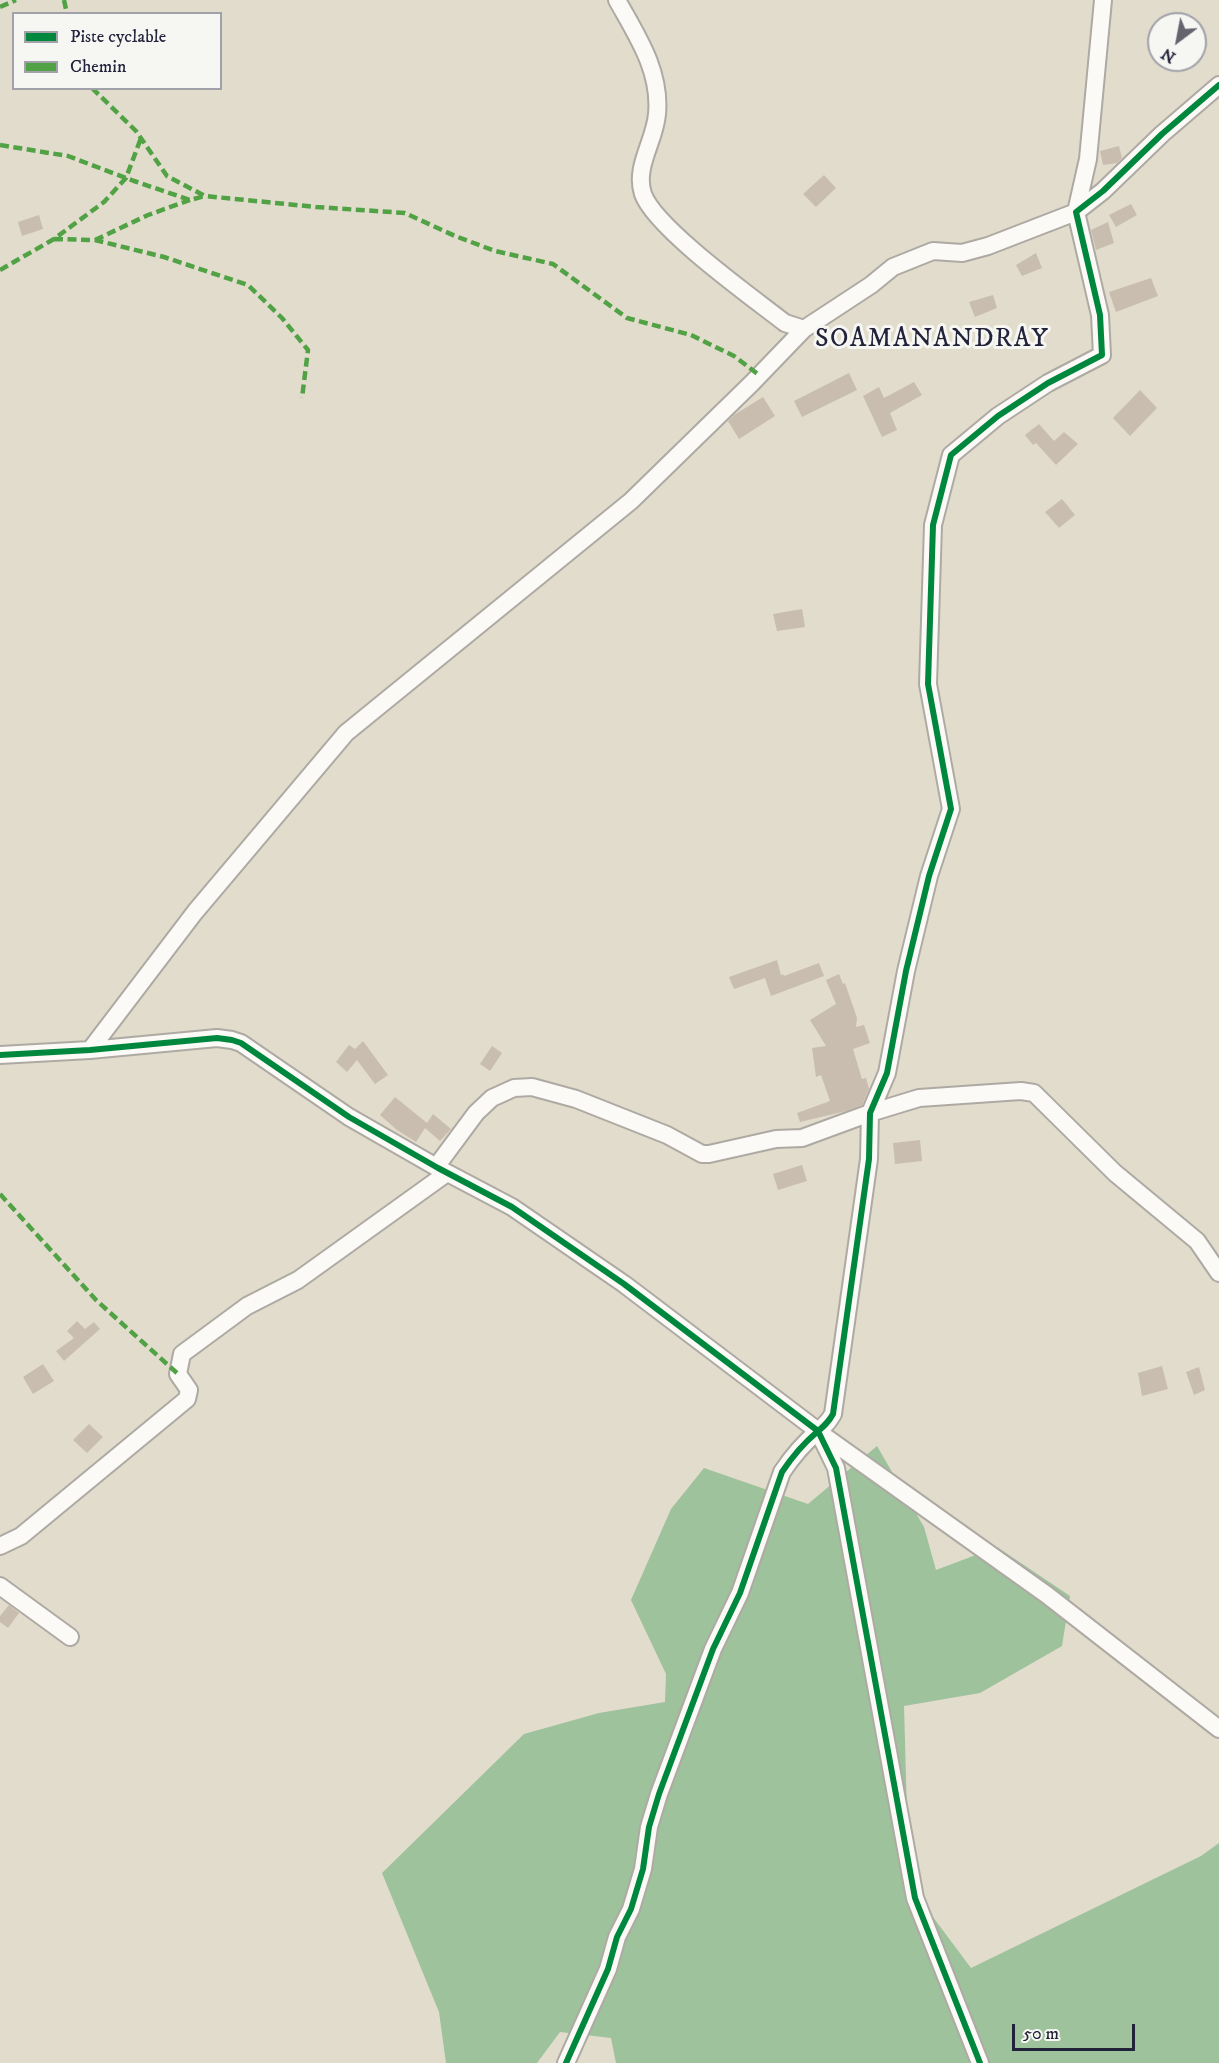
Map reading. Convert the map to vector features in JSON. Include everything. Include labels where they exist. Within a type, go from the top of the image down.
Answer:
[{"type":"street","points":[[617,0],[646,52],[658,88],[657,116],[640,176],[644,195],[660,218],[687,245],[784,322],[804,329]]},
{"type":"street","points":[[566,2063],[608,1969],[617,1937],[631,1908],[643,1869],[649,1827],[659,1794],[713,1650],[740,1593],[782,1472],[791,1458],[828,1424],[833,1414],[869,1159],[870,1113],[887,1073],[906,971],[929,876],[951,809],[928,684],[933,525],[951,455],[1006,411],[1048,383],[1102,355],[1100,315],[1076,212],[1088,159],[1103,0]]},
{"type":"street","points":[[90,1050],[195,912],[346,733],[631,501],[804,329],[871,285],[893,267],[933,250],[962,253],[988,246],[1076,212],[1103,191],[1162,134],[1219,85]]},
{"type":"street","points":[[0,1055],[90,1050],[217,1038],[241,1043],[349,1117],[512,1207],[624,1284],[818,1431],[1047,1595],[1219,1729]]},
{"type":"street","points":[[0,1546],[21,1536],[187,1399],[189,1390],[178,1374],[182,1354],[247,1306],[298,1280],[442,1170],[476,1113],[492,1098],[514,1088],[532,1087],[576,1099],[667,1135],[702,1154],[776,1139],[802,1138],[919,1098],[1021,1091],[1034,1093],[1114,1173],[1197,1241],[1219,1273]]},
{"type":"street","points":[[818,1431],[836,1468],[915,1898],[980,2063]]},
{"type":"street","points":[[0,1586],[70,1637]]},
{"type":"green space","points":[[877,1446],[924,1527],[936,1570],[997,1547],[1070,1596],[1062,1646],[980,1693],[904,1706],[909,1885],[971,1968],[1201,1856],[1219,1843],[1219,2063],[616,2063],[611,2038],[560,2032],[537,2063],[446,2063],[439,2012],[382,1873],[524,1734],[599,1713],[665,1702],[666,1674],[631,1600],[671,1509],[704,1468],[808,1504]]},
{"type":"building","points":[[1119,146],[1122,158],[1117,163],[1103,165],[1100,151]]},
{"type":"building","points":[[824,175],[836,188],[816,207],[803,194]]},
{"type":"building","points":[[1131,204],[1137,215],[1116,227],[1109,215]]},
{"type":"building","points":[[39,215],[43,229],[22,236],[18,222]]},
{"type":"building","points":[[1108,222],[1114,243],[1096,250],[1091,230]]},
{"type":"building","points":[[1036,253],[1042,268],[1022,276],[1016,265]]},
{"type":"building","points":[[1151,278],[1158,296],[1116,312],[1109,292]]},
{"type":"building","points":[[993,295],[997,308],[975,317],[969,302]]},
{"type":"building","points":[[849,373],[857,390],[802,417],[794,401]]},
{"type":"building","points":[[914,382],[922,395],[890,413],[897,430],[882,437],[863,396],[879,387],[884,398]]},
{"type":"building","points":[[1140,390],[1157,408],[1130,436],[1113,418]]},
{"type":"building","points":[[763,397],[775,416],[739,439],[728,421]]},
{"type":"building","points":[[1039,424],[1054,441],[1064,432],[1078,444],[1056,465],[1036,443],[1033,445],[1025,435]]},
{"type":"building","points":[[1062,499],[1075,515],[1059,528],[1045,512]]},
{"type":"building","points":[[802,609],[805,627],[777,631],[773,614]]},
{"type":"building","points":[[777,960],[781,975],[784,976],[819,963],[824,976],[771,996],[765,978],[734,989],[729,977]]},
{"type":"building","points":[[839,974],[843,984],[845,983],[857,1018],[856,1027],[864,1025],[870,1043],[853,1049],[862,1079],[866,1078],[869,1089],[862,1105],[800,1122],[797,1113],[830,1101],[821,1075],[816,1077],[812,1048],[826,1046],[810,1020],[836,1004],[826,980]]},
{"type":"building","points":[[363,1041],[388,1075],[375,1084],[357,1060],[347,1072],[336,1062],[349,1045],[355,1049]]},
{"type":"building","points":[[492,1046],[502,1053],[490,1071],[480,1064]]},
{"type":"building","points":[[395,1097],[427,1123],[433,1114],[451,1129],[440,1141],[425,1128],[416,1142],[397,1130],[380,1115]]},
{"type":"building","points":[[920,1140],[922,1161],[895,1164],[893,1143]]},
{"type":"building","points":[[802,1165],[807,1181],[778,1190],[773,1174]]},
{"type":"building","points":[[77,1321],[85,1329],[94,1322],[100,1329],[64,1361],[56,1351],[74,1338],[67,1331]]},
{"type":"building","points":[[43,1364],[54,1381],[33,1394],[23,1377]]},
{"type":"building","points":[[1162,1366],[1168,1389],[1142,1396],[1138,1373]]},
{"type":"building","points":[[1199,1367],[1205,1390],[1194,1395],[1186,1372]]},
{"type":"building","points":[[89,1424],[103,1437],[87,1453],[73,1440]]},
{"type":"building","points":[[9,1605],[19,1613],[8,1628],[0,1622],[0,1616]]},
{"type":"marked path","points":[[0,7],[16,0]]},
{"type":"marked path","points":[[64,0],[67,12]]},
{"type":"marked path","points":[[94,90],[136,131],[167,176],[205,196],[405,213],[495,251],[553,264],[627,318],[691,335],[734,356],[759,375]]},
{"type":"marked path","points":[[0,270],[54,239],[104,202],[126,178],[141,138]]},
{"type":"marked path","points":[[0,145],[68,156],[190,200],[205,196]]},
{"type":"marked path","points":[[95,240],[148,215],[190,200]]},
{"type":"marked path","points":[[54,239],[95,240],[164,257],[248,285],[282,318],[308,350],[302,398]]},
{"type":"marked path","points":[[0,1194],[96,1300],[178,1374]]},
{"type":"cycle path","points":[[566,2063],[608,1969],[617,1937],[631,1909],[643,1869],[649,1827],[659,1794],[713,1649],[740,1593],[782,1472],[798,1451],[833,1414],[869,1159],[870,1113],[887,1073],[906,971],[929,876],[951,809],[928,684],[933,525],[951,455],[998,416],[1048,383],[1102,355],[1100,315],[1076,212],[1103,191],[1162,134],[1219,85]]},
{"type":"cycle path","points":[[0,1055],[90,1050],[217,1038],[241,1043],[349,1117],[512,1207],[624,1284],[818,1431],[836,1468],[915,1898],[980,2063]]},
{"type":"district","name":"SOAMANANDRAY","points":[[932,341]]}]
